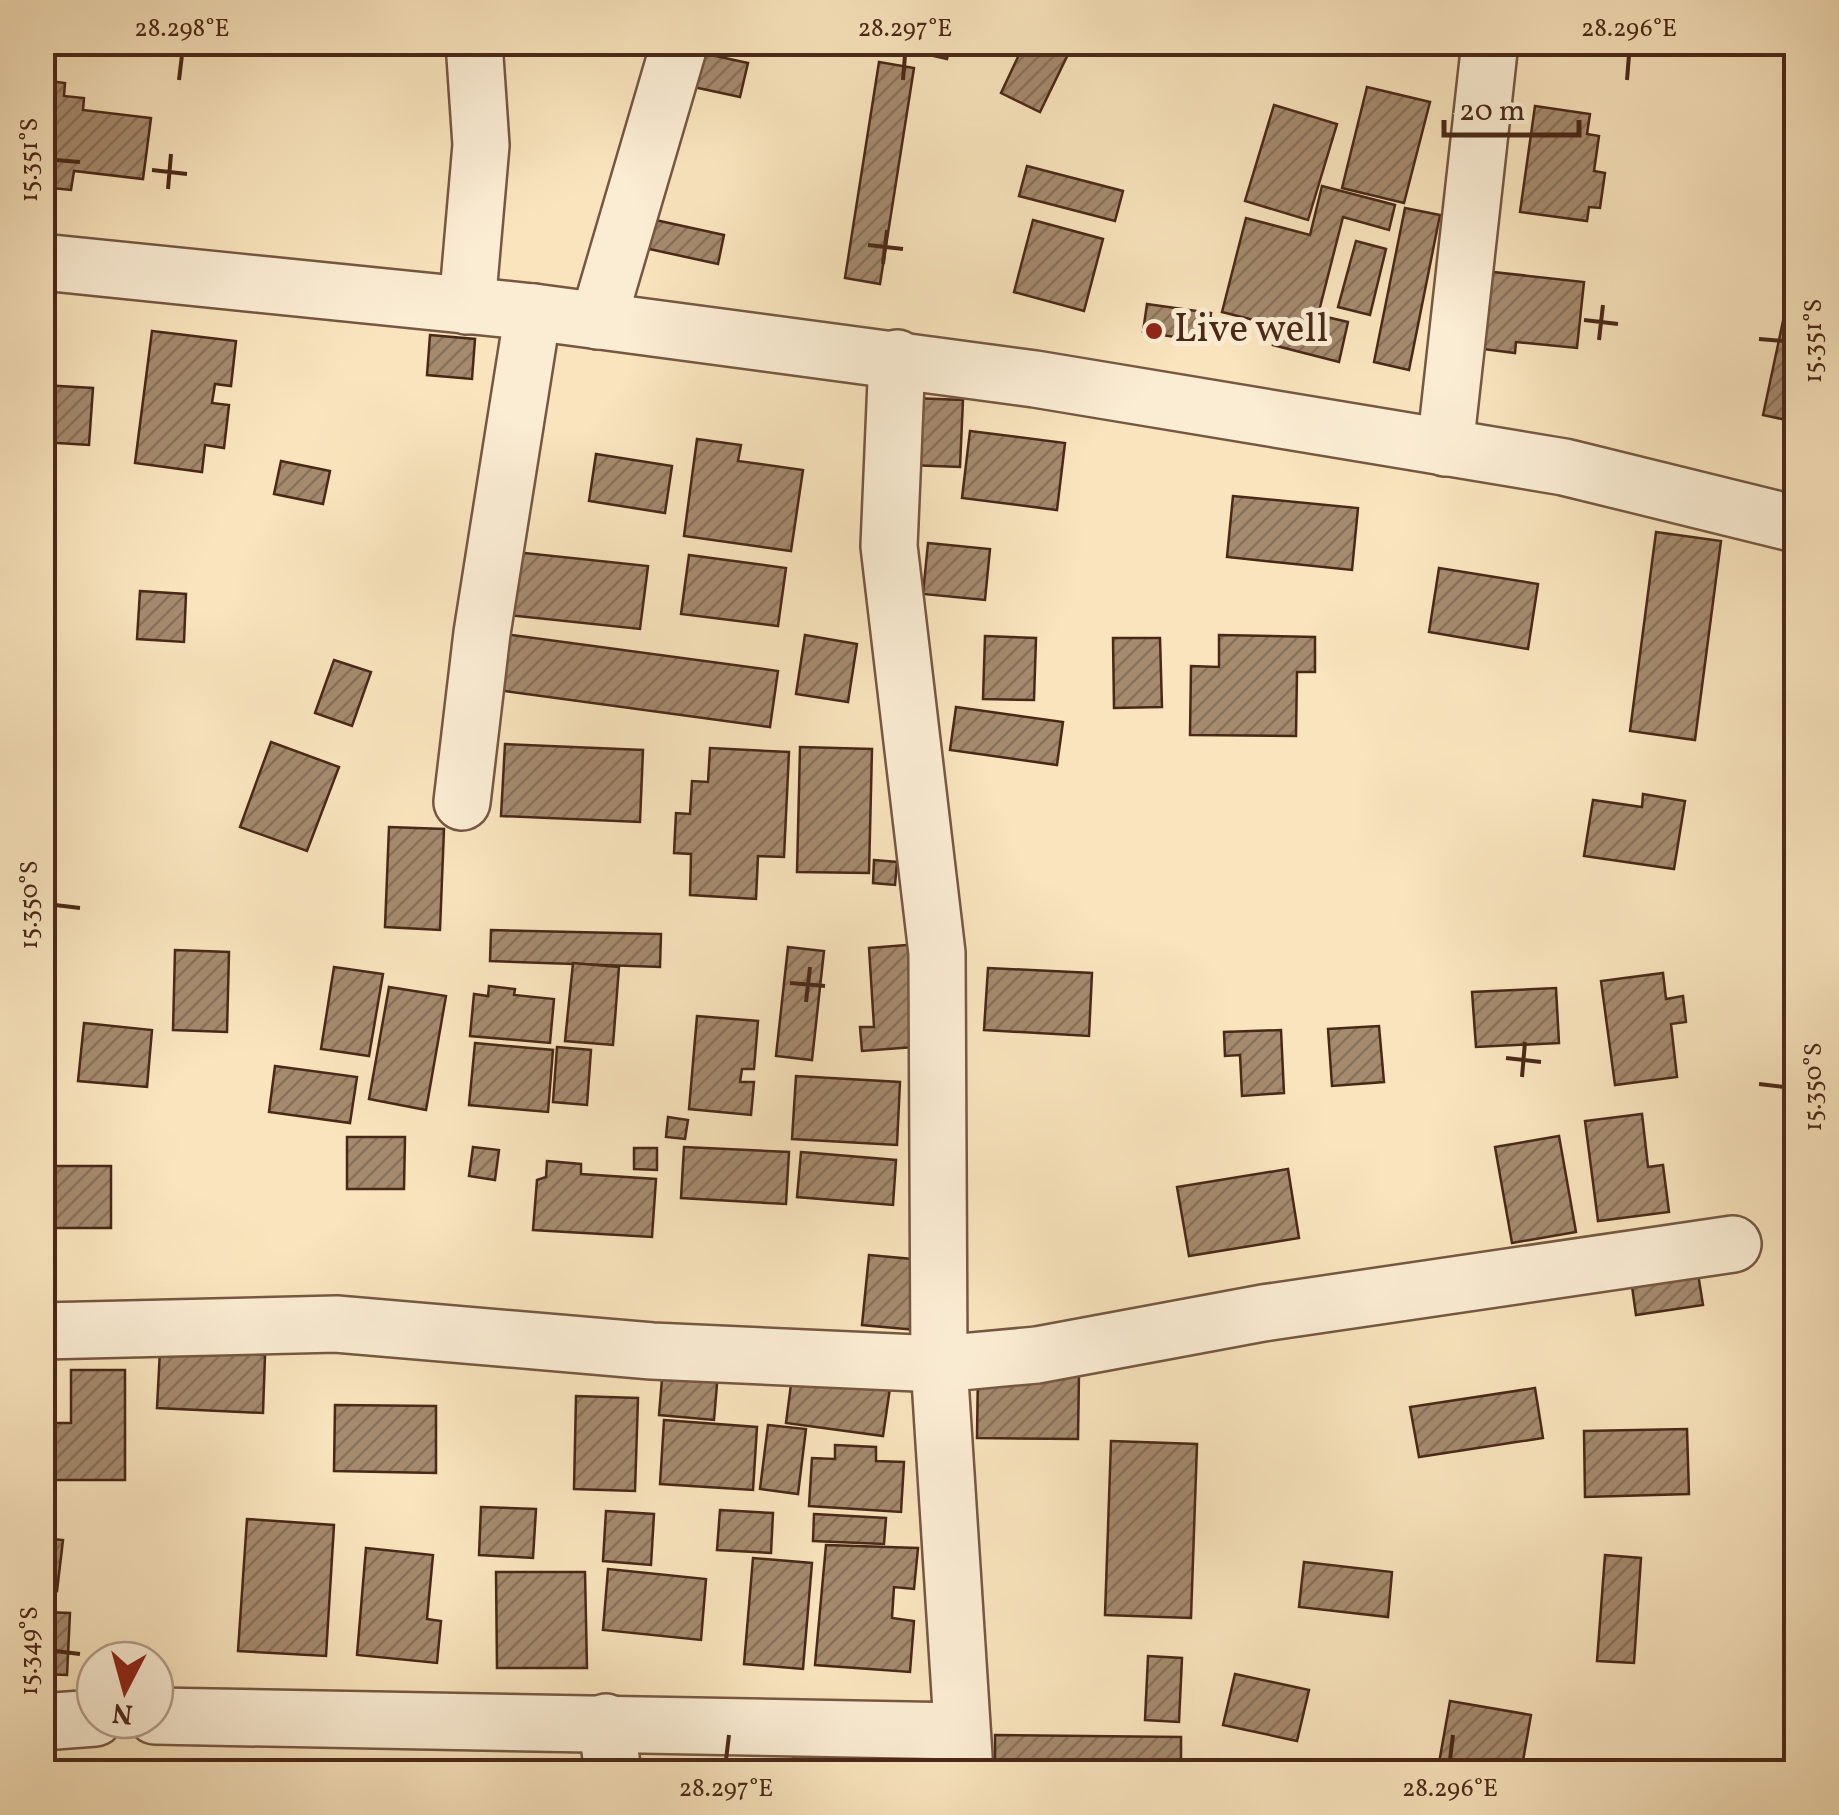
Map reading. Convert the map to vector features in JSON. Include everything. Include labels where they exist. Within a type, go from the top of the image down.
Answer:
[{"type":"street","points":[[467,306],[482,145],[474,42]]},
{"type":"street","points":[[598,321],[680,42]]},
{"type":"street","points":[[1445,448],[1490,42]]},
{"type":"street","points":[[42,262],[533,312],[897,358],[1564,468],[1796,524]]},
{"type":"street","points":[[462,802],[482,633],[533,312]]},
{"type":"street","points":[[175,1717],[610,1748],[963,1752],[940,1364],[937,953],[889,546],[897,358]]},
{"type":"street","points":[[42,1330],[336,1324],[652,1352],[940,1364],[1037,1354],[1263,1313],[1734,1244]]},
{"type":"street","points":[[42,1722],[75,1720]]},
{"type":"building","points":[[872,42],[951,42],[947,59]]},
{"type":"building","points":[[1025,42],[1074,42],[1040,112],[1001,93]]},
{"type":"building","points":[[697,52],[748,63],[740,97],[689,86]]},
{"type":"building","points":[[879,62],[914,68],[880,284],[845,278]]},
{"type":"building","points":[[42,80],[65,83],[64,96],[84,98],[83,110],[151,118],[143,179],[74,171],[71,190],[42,187]]},
{"type":"building","points":[[1367,87],[1430,102],[1404,203],[1342,188]]},
{"type":"building","points":[[1274,105],[1337,124],[1308,220],[1245,201]]},
{"type":"building","points":[[1535,106],[1590,114],[1587,134],[1599,136],[1594,171],[1605,173],[1600,208],[1589,207],[1587,221],[1520,212]]},
{"type":"building","points":[[1027,166],[1123,191],[1115,221],[1019,196]]},
{"type":"building","points":[[1322,186],[1395,205],[1389,230],[1343,217],[1318,315],[1348,322],[1339,362],[1273,345],[1278,326],[1222,312],[1246,218],[1310,235]]},
{"type":"building","points":[[1405,208],[1440,215],[1409,370],[1374,362]]},
{"type":"building","points":[[637,216],[724,235],[718,264],[631,245]]},
{"type":"building","points":[[1033,220],[1103,239],[1084,311],[1014,292]]},
{"type":"building","points":[[1356,241],[1386,249],[1370,315],[1338,307]]},
{"type":"building","points":[[1796,260],[1796,422],[1763,415]]},
{"type":"building","points":[[1484,271],[1584,282],[1577,348],[1516,342],[1515,353],[1475,348]]},
{"type":"building","points":[[42,289],[51,289],[50,331],[42,331]]},
{"type":"building","points":[[1147,304],[1211,313],[1207,342],[1143,332]]},
{"type":"building","points":[[152,331],[236,341],[231,386],[215,384],[212,403],[229,405],[224,448],[205,445],[202,472],[135,463]]},
{"type":"building","points":[[430,335],[475,339],[472,379],[427,375]]},
{"type":"building","points":[[42,385],[93,388],[89,445],[42,442]]},
{"type":"building","points":[[912,398],[963,400],[960,467],[909,465]]},
{"type":"building","points":[[970,431],[1065,443],[1057,510],[962,498]]},
{"type":"building","points":[[697,439],[741,445],[738,461],[803,470],[791,551],[684,536]]},
{"type":"building","points":[[596,454],[672,466],[665,513],[589,501]]},
{"type":"building","points":[[281,461],[330,471],[323,504],[274,494]]},
{"type":"building","points":[[1233,496],[1358,508],[1352,570],[1227,557]]},
{"type":"building","points":[[1656,532],[1721,541],[1695,740],[1630,731]]},
{"type":"building","points":[[928,543],[990,549],[985,600],[923,594]]},
{"type":"building","points":[[506,551],[648,566],[640,629],[499,614]]},
{"type":"building","points":[[689,555],[786,568],[778,626],[681,614]]},
{"type":"building","points":[[1439,568],[1538,584],[1528,649],[1429,632]]},
{"type":"building","points":[[140,591],[186,594],[184,642],[137,639]]},
{"type":"building","points":[[497,633],[778,671],[770,727],[490,689]]},
{"type":"building","points":[[805,635],[857,644],[848,702],[796,694]]},
{"type":"building","points":[[1219,635],[1315,637],[1315,672],[1297,672],[1296,736],[1190,735],[1191,666],[1219,667]]},
{"type":"building","points":[[985,636],[1036,638],[1034,700],[983,699]]},
{"type":"building","points":[[1113,638],[1160,638],[1162,707],[1114,708]]},
{"type":"building","points":[[334,660],[371,672],[352,726],[315,713]]},
{"type":"building","points":[[51,673],[55,726],[42,727],[42,674]]},
{"type":"building","points":[[956,707],[1063,722],[1057,765],[950,750]]},
{"type":"building","points":[[271,742],[339,767],[307,851],[240,827]]},
{"type":"building","points":[[505,744],[643,750],[640,822],[501,816]]},
{"type":"building","points":[[800,747],[872,749],[869,873],[797,872]]},
{"type":"building","points":[[710,748],[789,752],[784,857],[758,856],[756,899],[690,895],[691,854],[674,853],[676,813],[690,814],[692,781],[708,782]]},
{"type":"building","points":[[1643,794],[1685,801],[1674,869],[1584,856],[1593,800],[1642,807]]},
{"type":"building","points":[[389,827],[444,829],[440,930],[385,927]]},
{"type":"building","points":[[874,860],[897,862],[895,885],[873,883]]},
{"type":"building","points":[[491,930],[661,934],[660,967],[490,961]]},
{"type":"building","points":[[919,944],[927,1046],[862,1051],[860,1027],[874,1027],[869,948]]},
{"type":"building","points":[[788,947],[824,951],[812,1060],[776,1056]]},
{"type":"building","points":[[175,950],[229,952],[227,1032],[173,1030]]},
{"type":"building","points":[[573,963],[619,967],[613,1045],[565,1041]]},
{"type":"building","points":[[334,967],[383,974],[369,1056],[321,1049]]},
{"type":"building","points":[[988,968],[1092,973],[1089,1036],[984,1030]]},
{"type":"building","points":[[1663,973],[1666,999],[1683,996],[1686,1022],[1671,1024],[1677,1077],[1615,1085],[1601,981]]},
{"type":"building","points":[[489,986],[515,989],[514,995],[554,999],[550,1043],[470,1036],[474,994],[488,996]]},
{"type":"building","points":[[389,987],[446,996],[426,1110],[369,1099]]},
{"type":"building","points":[[1556,988],[1559,1043],[1476,1047],[1472,992]]},
{"type":"building","points":[[697,1016],[758,1021],[754,1069],[742,1069],[740,1082],[754,1082],[751,1115],[689,1109]]},
{"type":"building","points":[[84,1023],[152,1030],[147,1087],[78,1081]]},
{"type":"building","points":[[1379,1026],[1384,1082],[1332,1086],[1328,1029]]},
{"type":"building","points":[[1281,1030],[1284,1093],[1242,1096],[1240,1055],[1225,1056],[1224,1032]]},
{"type":"building","points":[[475,1043],[553,1050],[548,1112],[469,1105]]},
{"type":"building","points":[[557,1047],[591,1050],[587,1105],[553,1102]]},
{"type":"building","points":[[275,1066],[357,1077],[350,1123],[269,1112]]},
{"type":"building","points":[[796,1076],[900,1082],[897,1145],[792,1139]]},
{"type":"building","points":[[1642,1114],[1648,1167],[1663,1165],[1669,1212],[1598,1221],[1585,1121]]},
{"type":"building","points":[[668,1117],[688,1120],[685,1139],[666,1137]]},
{"type":"building","points":[[1559,1136],[1576,1232],[1512,1243],[1495,1147]]},
{"type":"building","points":[[347,1137],[405,1137],[404,1189],[347,1189]]},
{"type":"building","points":[[473,1147],[499,1150],[495,1180],[469,1176]]},
{"type":"building","points":[[684,1147],[789,1152],[786,1204],[681,1198]]},
{"type":"building","points":[[634,1148],[657,1148],[657,1170],[634,1169]]},
{"type":"building","points":[[801,1152],[896,1160],[893,1205],[797,1197]]},
{"type":"building","points":[[547,1161],[581,1164],[581,1174],[656,1179],[652,1237],[533,1230],[537,1180],[546,1177]]},
{"type":"building","points":[[42,1166],[111,1166],[111,1228],[42,1228]]},
{"type":"building","points":[[1288,1169],[1299,1238],[1189,1256],[1177,1187]]},
{"type":"building","points":[[869,1255],[923,1260],[916,1330],[862,1325]]},
{"type":"building","points":[[1695,1255],[1703,1305],[1636,1315],[1629,1265]]},
{"type":"building","points":[[160,1350],[265,1355],[263,1413],[157,1408]]},
{"type":"building","points":[[664,1355],[719,1360],[714,1420],[659,1415]]},
{"type":"building","points":[[794,1361],[892,1374],[883,1436],[786,1423]]},
{"type":"building","points":[[71,1370],[125,1370],[125,1480],[42,1480],[42,1423],[71,1423]]},
{"type":"building","points":[[978,1371],[1079,1373],[1078,1439],[977,1438]]},
{"type":"building","points":[[1535,1388],[1543,1438],[1419,1457],[1410,1407]]},
{"type":"building","points":[[576,1396],[638,1398],[635,1491],[574,1489]]},
{"type":"building","points":[[335,1405],[436,1406],[436,1473],[334,1471]]},
{"type":"building","points":[[664,1420],[757,1427],[753,1490],[660,1484]]},
{"type":"building","points":[[768,1425],[806,1429],[798,1494],[760,1489]]},
{"type":"building","points":[[1687,1429],[1689,1494],[1585,1497],[1584,1431]]},
{"type":"building","points":[[1111,1441],[1197,1444],[1191,1618],[1105,1615]]},
{"type":"building","points":[[835,1445],[876,1447],[876,1461],[904,1462],[901,1512],[809,1506],[812,1458],[835,1459]]},
{"type":"building","points":[[481,1507],[536,1509],[533,1558],[479,1555]]},
{"type":"building","points":[[720,1510],[773,1513],[771,1553],[717,1550]]},
{"type":"building","points":[[606,1511],[654,1514],[651,1565],[603,1561]]},
{"type":"building","points":[[814,1514],[886,1518],[884,1544],[813,1541]]},
{"type":"building","points":[[247,1519],[334,1525],[326,1656],[238,1651]]},
{"type":"building","points":[[42,1538],[63,1540],[57,1591],[42,1589]]},
{"type":"building","points":[[826,1545],[918,1548],[914,1589],[894,1587],[892,1618],[914,1621],[910,1672],[815,1665]]},
{"type":"building","points":[[366,1548],[433,1555],[427,1619],[441,1621],[437,1663],[357,1655]]},
{"type":"building","points":[[1605,1555],[1641,1558],[1634,1663],[1597,1661]]},
{"type":"building","points":[[753,1558],[812,1563],[803,1669],[744,1664]]},
{"type":"building","points":[[1304,1562],[1392,1572],[1388,1617],[1299,1607]]},
{"type":"building","points":[[608,1569],[706,1579],[701,1640],[603,1630]]},
{"type":"building","points":[[496,1572],[585,1572],[587,1668],[497,1668]]},
{"type":"building","points":[[42,1612],[70,1613],[67,1675],[42,1674]]},
{"type":"building","points":[[1148,1656],[1182,1658],[1179,1722],[1145,1720]]},
{"type":"building","points":[[1235,1674],[1309,1690],[1297,1741],[1223,1725]]},
{"type":"building","points":[[1450,1701],[1531,1715],[1521,1772],[1492,1772],[1439,1763]]},
{"type":"building","points":[[995,1735],[1181,1737],[1181,1772],[995,1772]]},
{"type":"building","points":[[794,1753],[837,1757],[835,1772],[792,1772]]},
{"type":"place","name":"Live well","points":[[1154,331]]}]
